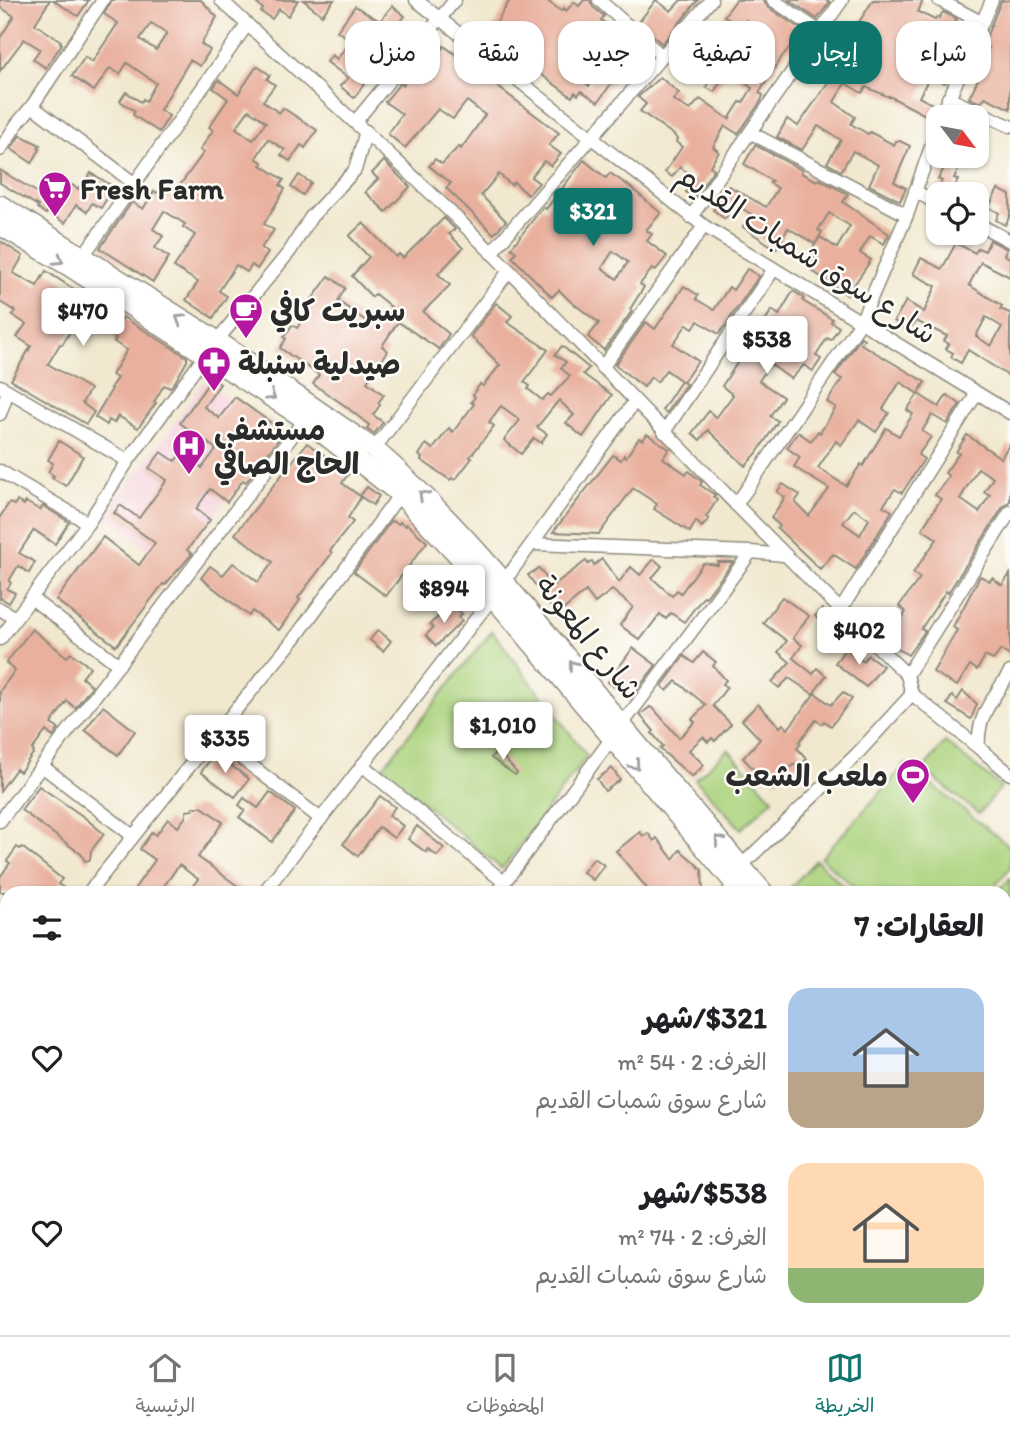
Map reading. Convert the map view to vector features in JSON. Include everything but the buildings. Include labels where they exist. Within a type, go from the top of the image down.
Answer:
[{"type":"highway","name":"شارع المعونة","points":[[0,205],[83,256],[211,347],[400,494],[443,538],[493,597],[617,732]]},
{"type":"highway","name":"شارع المعونة","points":[[0,226],[211,347],[374,449],[430,500],[505,581],[617,732],[736,884]]},
{"type":"street","points":[[0,150],[103,0]]},
{"type":"street","name":"شارع سوق شمبات القديم","points":[[416,0],[691,217],[1010,413]]},
{"type":"street","points":[[356,121],[456,0]]},
{"type":"street","points":[[599,0],[662,56]]},
{"type":"street","points":[[491,253],[711,0]]},
{"type":"street","points":[[773,0],[804,21]]},
{"type":"street","points":[[826,21],[842,0]]},
{"type":"street","points":[[939,0],[979,21]]},
{"type":"street","points":[[982,21],[992,0]]},
{"type":"street","points":[[224,1],[247,25],[356,121],[509,271],[783,555],[907,675],[912,694],[1010,774]]},
{"type":"street","points":[[83,256],[247,25]]},
{"type":"street","points":[[691,217],[789,76]]},
{"type":"street","points":[[945,105],[954,84]]},
{"type":"street","points":[[948,98],[1010,126]]},
{"type":"street","points":[[32,106],[135,184]]},
{"type":"street","points":[[0,639],[88,523],[128,461],[211,347],[290,251],[311,217],[355,170],[366,131]]},
{"type":"street","points":[[751,133],[907,215]]},
{"type":"street","points":[[736,505],[860,322],[907,215],[926,160]]},
{"type":"street","points":[[915,191],[926,197]]},
{"type":"street","points":[[602,369],[704,226]]},
{"type":"street","points":[[989,230],[1010,241]]},
{"type":"street","points":[[664,432],[774,269]]},
{"type":"street","points":[[374,449],[509,271]]},
{"type":"street","points":[[0,414],[4,389],[128,461]]},
{"type":"street","points":[[840,611],[977,393]]},
{"type":"street","points":[[269,886],[493,597],[635,401]]},
{"type":"street","points":[[0,821],[305,419]]},
{"type":"street","points":[[0,471],[88,523]]},
{"type":"street","points":[[94,886],[295,638],[400,494]]},
{"type":"street","points":[[907,675],[1010,512]]},
{"type":"street","points":[[532,544],[783,555]]},
{"type":"street","points":[[502,886],[751,552]]},
{"type":"street","points":[[31,598],[119,665]]},
{"type":"street","points":[[0,609],[15,618]]},
{"type":"street","points":[[979,748],[979,725],[1010,672]]},
{"type":"street","points":[[736,884],[912,694]]},
{"type":"street","points":[[214,737],[321,819]]},
{"type":"street","points":[[362,765],[499,886]]},
{"type":"street","points":[[42,766],[133,836]]},
{"type":"shaded area","name":"مستشفى الحاج الصافي","points":[[203,381],[275,433],[174,569],[104,514],[165,437]]},
{"type":"green space","points":[[492,631],[587,756],[502,869],[382,768]]},
{"type":"green space","points":[[945,742],[1001,787],[979,814],[923,769]]},
{"type":"green space","points":[[728,749],[773,799],[741,829],[695,779]]},
{"type":"green space","name":"ملعب الشعب","points":[[906,764],[1010,847],[1010,868],[995,886],[853,886],[821,858]]},
{"type":"green space","points":[[816,860],[844,886],[792,886]]},
{"type":"place","name":"Fresh Farm","points":[[55,218]]},
{"type":"place","name":"سبريت كافي","points":[[246,340]]},
{"type":"place","name":"صيدلية سنبلة","points":[[214,393]]},
{"type":"place","name":"مستشفى الحاج الصافي","points":[[189,476]]},
{"type":"place","name":"ملعب الشعب","points":[[913,805]]}]
